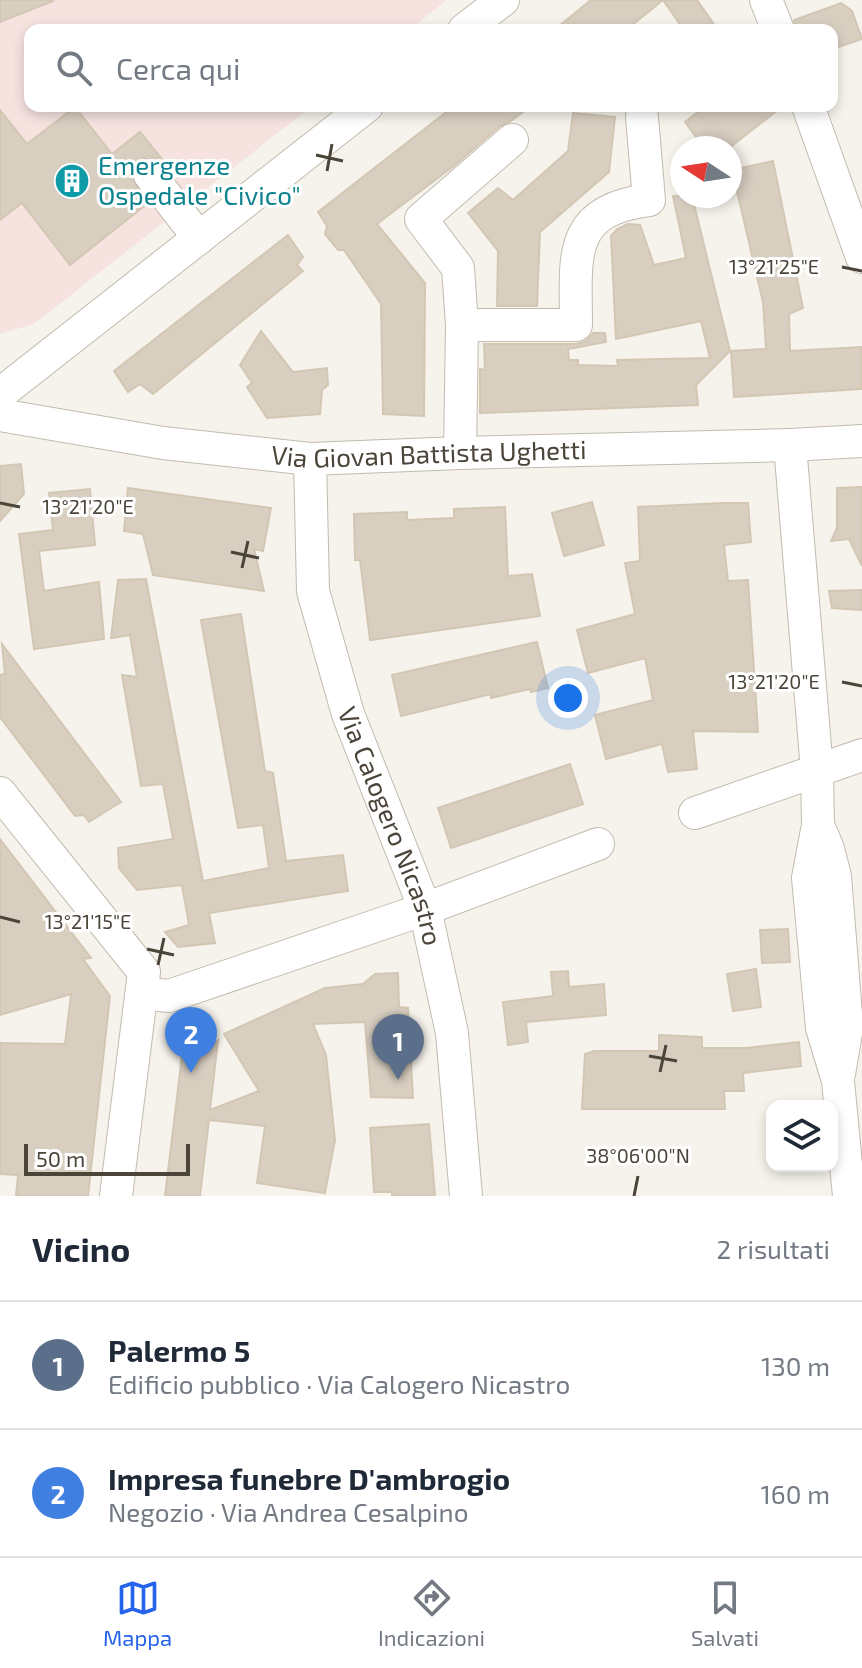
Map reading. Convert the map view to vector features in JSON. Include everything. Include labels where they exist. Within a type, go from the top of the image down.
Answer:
[{"type":"street","points":[[472,24],[503,0]]},
{"type":"street","points":[[766,0],[776,24]]},
{"type":"street","points":[[0,394],[359,112]]},
{"type":"street","points":[[810,112],[862,257]]},
{"type":"street","points":[[462,325],[576,325],[576,254],[589,223],[626,203],[649,200],[642,117]]},
{"type":"street","points":[[460,453],[462,325],[458,268],[421,219],[512,140]]},
{"type":"street","points":[[150,175],[199,238]]},
{"type":"street","name":"Via Giovan Battista Ughetti","points":[[0,415],[163,443],[310,459],[862,441]]},
{"type":"street","points":[[790,445],[817,771],[818,825],[808,878],[822,1028],[838,1081],[849,1196]]},
{"type":"street","name":"Via Calogero Nicastro","points":[[310,459],[313,591],[348,714],[425,909],[452,1033],[466,1196]]},
{"type":"street","points":[[695,813],[862,755]]},
{"type":"street","points":[[0,793],[144,972],[116,1196]]},
{"type":"street","points":[[142,993],[169,996],[425,909],[598,844]]},
{"type":"shaded area","points":[[0,0],[447,0],[417,24],[24,24],[24,112],[304,112],[34,324],[0,334]]},
{"type":"building","points":[[0,0],[53,0],[53,1],[0,22]]},
{"type":"building","points":[[591,0],[663,0],[633,24],[561,24]]},
{"type":"building","points":[[663,0],[697,0],[714,24],[680,24]]},
{"type":"building","points":[[841,3],[852,11],[862,39],[838,47],[838,24],[795,24],[794,20]]},
{"type":"building","name":"Emergenze Ospedale \"Civico\"","points":[[0,110],[27,144],[69,112],[79,112],[112,154],[140,132],[165,163],[148,156],[138,161],[132,169],[131,178],[148,203],[70,265],[22,203],[0,220]]},
{"type":"building","points":[[446,112],[523,112],[500,126],[455,165],[377,224],[425,283],[424,416],[383,414],[381,304],[344,250],[338,250],[325,234],[327,226],[318,212]]},
{"type":"building","points":[[698,112],[775,112],[742,138],[695,136],[685,122]]},
{"type":"building","points":[[573,113],[615,117],[609,172],[540,232],[537,306],[497,306],[498,251],[468,213],[498,188],[513,200],[568,151]]},
{"type":"building","points":[[773,161],[803,308],[789,314],[790,351],[862,347],[862,389],[734,397],[731,351],[766,349],[763,302],[741,208],[742,168]]},
{"type":"building","points":[[676,208],[695,208],[730,351],[696,385],[698,405],[480,413],[480,369],[485,370],[484,344],[576,344],[586,341],[593,333],[605,333],[606,342],[568,349],[569,360],[578,360],[578,365],[618,366],[617,360],[710,358],[701,321],[616,339],[611,236],[617,229],[628,224],[640,225],[654,265],[686,258]]},
{"type":"building","points":[[288,235],[303,257],[297,265],[303,271],[153,394],[140,384],[128,392],[114,371]]},
{"type":"building","points":[[261,331],[293,372],[327,368],[328,385],[322,390],[320,414],[267,418],[247,387],[252,383],[240,365]]},
{"type":"building","points":[[21,464],[24,494],[0,521],[0,466]]},
{"type":"building","points":[[862,487],[862,566],[849,539],[831,541],[837,528],[837,488]]},
{"type":"building","points":[[128,488],[271,508],[263,551],[254,549],[264,591],[153,575],[143,534],[124,531]]},
{"type":"building","points":[[90,489],[95,545],[39,551],[44,591],[99,582],[104,639],[34,649],[19,534],[53,530],[49,493]]},
{"type":"building","points":[[592,502],[604,545],[564,556],[552,513]]},
{"type":"building","points":[[748,503],[751,542],[724,545],[728,581],[748,580],[758,732],[693,731],[697,769],[668,772],[662,744],[606,759],[595,715],[653,700],[645,658],[588,673],[577,630],[635,614],[625,563],[640,561],[638,507]]},
{"type":"building","points":[[505,507],[508,576],[532,574],[540,616],[370,640],[360,560],[355,560],[354,514],[407,512],[407,520],[454,518],[454,509]]},
{"type":"building","points":[[146,579],[203,881],[269,868],[263,825],[238,828],[201,620],[241,614],[265,771],[273,773],[286,861],[343,855],[348,891],[209,913],[215,943],[178,947],[165,932],[189,925],[182,885],[137,890],[119,868],[118,848],[173,839],[163,784],[141,786],[122,675],[137,677],[130,635],[111,638],[118,580]]},
{"type":"building","points":[[862,590],[862,610],[832,608],[829,591]]},
{"type":"building","points":[[537,642],[548,688],[491,698],[491,694],[401,716],[392,675]]},
{"type":"building","points":[[2,644],[121,802],[89,822],[84,815],[75,816],[0,717],[0,675],[5,674]]},
{"type":"building","points":[[570,764],[583,804],[451,848],[438,808]]},
{"type":"building","points":[[0,839],[91,958],[83,959],[110,996],[88,1196],[16,1196],[18,1175],[0,1174],[0,1043],[65,1044],[71,994],[0,1015]]},
{"type":"building","points":[[788,929],[790,962],[762,963],[760,930]]},
{"type":"building","points":[[756,969],[761,1007],[733,1011],[727,974]]},
{"type":"building","points":[[568,971],[569,987],[604,984],[606,1015],[526,1022],[528,1042],[508,1045],[503,1002],[553,996],[551,972]]},
{"type":"building","points":[[398,973],[399,1007],[408,1008],[413,1098],[371,1097],[365,1022],[313,1024],[326,1055],[335,1140],[325,1193],[257,1183],[265,1126],[209,1120],[200,1196],[165,1196],[182,1056],[199,1057],[218,1040],[210,1110],[259,1091],[224,1034],[325,988],[363,984],[375,974]]},
{"type":"building","points":[[659,1035],[702,1037],[702,1048],[745,1048],[799,1042],[801,1066],[743,1073],[744,1091],[724,1091],[725,1109],[582,1109],[585,1054],[594,1051],[659,1051]]},
{"type":"building","points":[[429,1124],[435,1196],[392,1196],[392,1192],[374,1192],[370,1128]]},
{"type":"place","name":"Emergenze Ospedale \"Civico\"","points":[[72,181]]},
{"type":"place","name":"Impresa funebre D'ambrogio","points":[[191,1073]]},
{"type":"place","name":"Palermo 5","points":[[398,1080]]}]
